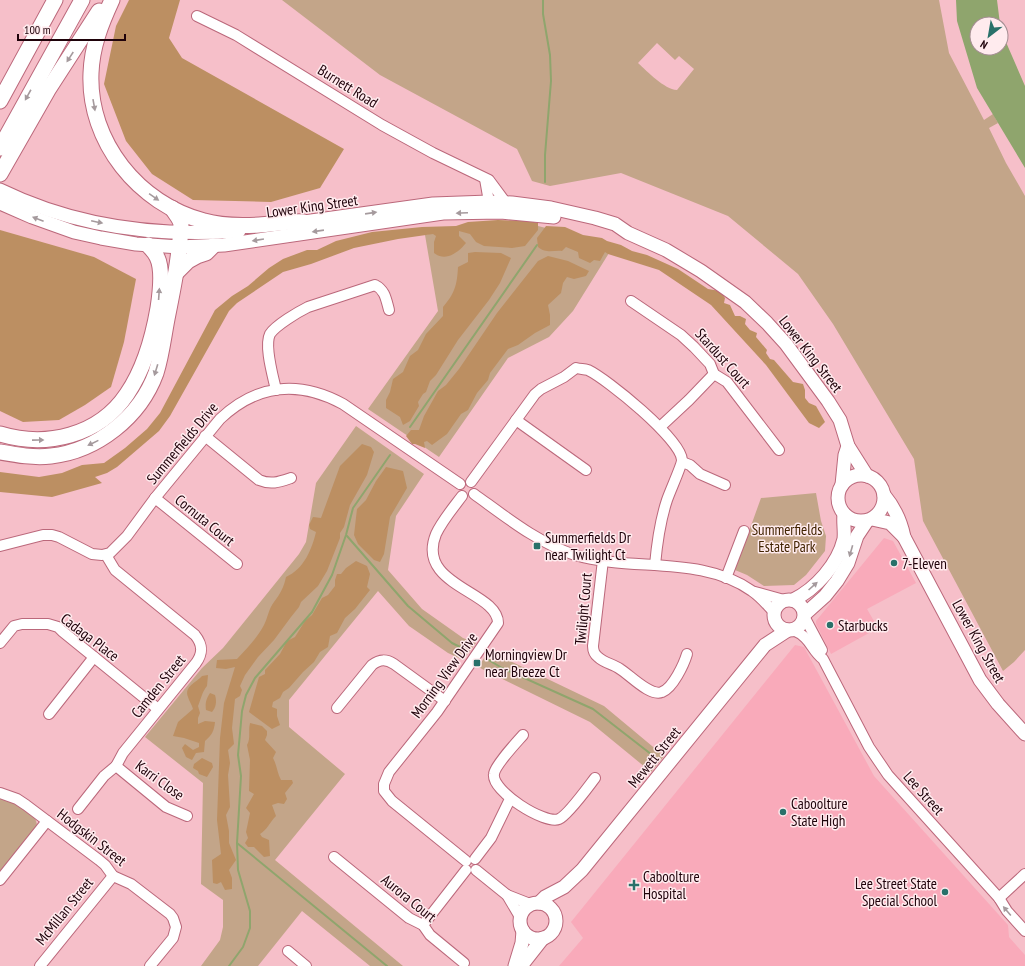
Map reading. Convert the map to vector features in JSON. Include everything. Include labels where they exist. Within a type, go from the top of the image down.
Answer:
[{"type":"highway","points":[[0,101],[55,0]]},
{"type":"highway","points":[[0,148],[82,0]]},
{"type":"highway","points":[[0,174],[42,101],[105,0]]},
{"type":"highway","points":[[112,0],[99,31],[92,59],[92,83],[96,116],[104,137],[120,164],[143,189],[172,208],[195,218],[218,224],[257,225],[304,222]]},
{"type":"highway","points":[[0,452],[25,456],[38,456],[64,453],[83,447],[102,438],[125,420],[142,400],[156,373],[176,272],[181,220],[172,208]]},
{"type":"highway","points":[[0,434],[32,440],[60,438],[83,430],[103,418],[113,410],[127,394],[149,347],[156,322],[159,264],[156,254],[148,245]]},
{"type":"highway","points":[[176,272],[190,259],[206,253],[213,246]]},
{"type":"main road","name":"Lower King Street","points":[[0,190],[35,205],[73,217],[122,227],[160,232],[251,230],[434,204],[489,202],[504,207],[628,234],[662,248],[701,271],[745,302],[767,323],[786,344],[832,406],[840,420],[848,446],[867,476]]},
{"type":"main road","name":"Lower King Street","points":[[0,203],[32,217],[74,232],[118,241],[179,247],[213,246],[419,216],[504,207]]},
{"type":"main road","name":"Lower King Street","points":[[842,485],[845,455],[848,446]]},
{"type":"main road","points":[[860,475],[873,478],[879,483],[884,495],[881,512],[870,520],[857,536],[848,563],[837,581],[825,596],[805,616],[800,626],[791,630],[779,626],[774,616],[777,605],[804,594],[816,584],[839,554],[844,537],[844,514],[839,503],[842,485],[847,480],[860,475]]},
{"type":"main road","points":[[884,495],[890,502],[902,526],[904,537]]},
{"type":"main road","points":[[844,514],[855,521],[870,520],[890,523],[904,537]]},
{"type":"main road","name":"Lower King Street","points":[[904,537],[980,680],[998,704],[1025,734]]},
{"type":"main road","points":[[788,600],[800,603],[804,610],[805,616]]},
{"type":"main road","name":"Mewett Street","points":[[765,645],[774,616]]},
{"type":"main road","name":"Mewett Street","points":[[535,903],[564,887],[582,870],[765,645],[791,630]]},
{"type":"main road","name":"Mewett Street","points":[[555,914],[564,887]]},
{"type":"main road","points":[[515,966],[522,943],[523,931],[520,917],[526,907],[535,903],[549,906],[555,914],[555,928],[548,936],[543,938],[532,938],[523,931]]},
{"type":"main road","points":[[521,966],[543,938]]},
{"type":"street","name":"Burnett Road","points":[[198,16],[236,35],[388,129],[433,154],[485,178],[493,184],[504,207]]},
{"type":"street","points":[[485,178],[489,202]]},
{"type":"street","points":[[276,390],[268,346],[271,334],[275,329],[308,307],[369,286],[380,288],[384,292],[389,310]]},
{"type":"street","name":"Stardust Court","points":[[631,301],[682,335],[708,362],[714,374],[727,382],[779,450]]},
{"type":"street","points":[[471,482],[535,394],[541,389],[564,377],[574,369],[589,371],[623,394],[660,427],[680,452],[682,462],[667,500],[661,522],[657,543],[656,565]]},
{"type":"street","points":[[660,427],[714,374]]},
{"type":"street","name":"Summerfields Drive","points":[[106,555],[114,550],[127,536],[155,498],[205,436],[232,407],[252,396],[276,390],[307,390],[332,398],[460,484]]},
{"type":"street","points":[[516,420],[586,470]]},
{"type":"street","points":[[205,436],[259,480],[278,483],[291,478]]},
{"type":"street","points":[[682,462],[690,465],[700,474],[725,485]]},
{"type":"street","points":[[464,481],[471,482],[476,489],[474,494],[470,498],[462,496],[459,492],[460,484],[464,481]]},
{"type":"street","points":[[474,494],[536,537],[576,555],[603,560],[704,571],[726,578],[753,591],[788,600]]},
{"type":"street","name":"Morning View Drive","points":[[462,496],[436,535],[433,549],[436,562],[445,576],[493,609],[498,618],[498,623],[445,701],[389,772],[384,784],[384,791],[392,801],[507,895],[520,917]]},
{"type":"street","name":"Cornuta Court","points":[[155,498],[237,564]]},
{"type":"street","points":[[726,578],[744,531]]},
{"type":"street","points":[[0,546],[43,535],[52,535],[92,554],[106,555]]},
{"type":"street","name":"Camden Street","points":[[78,809],[104,776],[116,766],[123,753],[196,663],[202,653],[201,645],[195,635],[115,570],[106,555]]},
{"type":"street","name":"Twilight Court","points":[[603,560],[593,646],[593,651],[597,657],[620,669],[646,689],[662,692],[677,677],[687,654]]},
{"type":"street","points":[[753,591],[774,616]]},
{"type":"street","name":"Lee Street","points":[[805,616],[823,653],[824,659],[870,747],[888,775],[999,898],[1007,911],[1025,931]]},
{"type":"street","name":"Cadaga Place","points":[[0,642],[11,629],[18,624],[48,624],[58,627],[158,709]]},
{"type":"street","name":"Lee Street","points":[[791,630],[802,634],[808,639],[818,655],[824,659]]},
{"type":"street","points":[[49,714],[94,657]]},
{"type":"street","points":[[337,708],[372,665],[383,660],[394,664],[445,701]]},
{"type":"street","points":[[523,735],[499,764],[494,774],[494,778],[498,786],[510,799],[544,818],[557,820],[565,815],[595,778]]},
{"type":"street","name":"Karri Close","points":[[116,766],[166,807],[188,816]]},
{"type":"street","name":"Hodgskin Street","points":[[0,793],[17,799],[99,860],[105,865],[113,876],[131,884],[170,914],[175,922],[175,932],[150,966]]},
{"type":"street","points":[[423,925],[492,838],[510,799]]},
{"type":"street","points":[[0,880],[47,821]]},
{"type":"street","name":"Aurora Court","points":[[334,857],[408,918],[423,925],[430,935],[464,963]]},
{"type":"street","points":[[999,898],[1025,874]]},
{"type":"street","name":"McMillan Street","points":[[40,966],[113,876]]},
{"type":"street","name":"Morning View Drive","points":[[507,895],[535,903]]},
{"type":"street","points":[[288,951],[306,966]]},
{"type":"shaded area","points":[[129,0],[180,0],[169,38],[182,58],[344,149],[320,188],[271,202],[193,200],[152,174],[126,141],[104,84],[116,26]]},
{"type":"shaded area","points":[[956,0],[997,0],[999,16],[969,16],[969,56],[1009,56],[1009,49],[1025,86],[1025,168],[977,88],[957,21]]},
{"type":"shaded area","points":[[498,220],[530,221],[538,223],[538,230],[525,246],[512,248],[484,246],[476,242],[470,234],[459,231],[459,236],[466,243],[455,253],[443,257],[434,253],[434,242],[436,236],[433,234],[398,239],[354,248],[311,264],[283,272],[237,303],[229,311],[170,416],[159,431],[117,467],[107,473],[95,477],[102,483],[52,497],[0,492],[0,472],[39,477],[62,473],[82,465],[104,463],[125,448],[147,429],[160,413],[215,310],[283,259],[307,250],[317,250],[336,241],[372,232],[422,227],[456,226],[468,222]]},
{"type":"shaded area","points":[[546,226],[565,227],[583,235],[602,238],[621,245],[632,251],[647,255],[678,269],[708,289],[720,291],[725,298],[724,303],[730,305],[735,316],[740,316],[746,319],[745,324],[750,330],[757,333],[756,337],[767,350],[766,353],[770,359],[774,360],[793,382],[803,384],[805,398],[809,403],[816,406],[825,422],[819,428],[809,423],[766,365],[711,305],[659,270],[605,252],[600,261],[594,260],[590,263],[579,258],[578,252],[566,247],[562,251],[547,251],[541,249],[538,247],[537,238]]},
{"type":"shaded area","points":[[0,230],[94,257],[136,279],[124,342],[111,387],[85,405],[59,420],[23,422],[0,411]]},
{"type":"shaded area","points":[[468,253],[501,253],[511,258],[500,283],[489,300],[458,340],[436,375],[430,381],[426,392],[418,402],[419,406],[410,421],[403,425],[400,417],[386,408],[386,400],[390,392],[393,379],[403,372],[410,356],[418,350],[426,334],[443,316],[443,307],[455,288],[458,267],[468,262]]},
{"type":"shaded area","points":[[548,256],[568,261],[589,271],[586,276],[574,279],[567,277],[563,283],[561,293],[548,305],[550,325],[518,345],[508,349],[490,373],[488,380],[477,393],[468,410],[461,414],[447,434],[432,445],[427,441],[424,442],[425,448],[412,444],[406,436],[411,430],[419,430],[424,416],[438,391],[446,385],[459,369],[497,313],[538,261]]},
{"type":"shaded area","points":[[362,444],[371,447],[374,452],[367,475],[350,505],[344,527],[340,533],[340,538],[327,571],[318,586],[301,602],[299,607],[274,640],[258,657],[245,675],[240,686],[242,690],[240,696],[235,699],[232,728],[234,744],[228,750],[230,763],[228,775],[230,807],[226,815],[229,831],[229,843],[236,860],[229,870],[232,878],[232,889],[225,890],[221,882],[217,884],[213,883],[212,860],[221,854],[217,820],[220,738],[224,703],[235,667],[226,669],[216,668],[217,660],[237,659],[259,634],[271,607],[282,590],[286,577],[298,569],[309,552],[316,532],[310,529],[309,525],[313,517],[321,518],[340,466]]},
{"type":"shaded area","points":[[386,467],[403,471],[407,488],[390,517],[384,554],[380,562],[374,560],[358,544],[354,535],[357,509],[366,500],[376,481]]},
{"type":"shaded area","points":[[884,538],[893,541],[916,583],[867,609],[878,628],[831,654],[816,624],[816,621]]},
{"type":"shaded area","points":[[356,561],[367,566],[370,574],[367,587],[370,590],[355,609],[345,618],[337,633],[330,636],[328,647],[320,652],[314,662],[289,688],[283,692],[280,698],[273,702],[272,707],[277,709],[277,716],[280,725],[272,729],[249,712],[259,677],[265,674],[265,670],[280,654],[287,641],[295,637],[305,621],[312,615],[322,598],[328,595],[335,586],[337,574],[341,574],[346,568]]},
{"type":"shaded area","name":"Caboolture State High","points":[[795,645],[804,647],[874,776],[1008,925],[1009,937],[1025,955],[1025,966],[559,966],[583,938],[571,922]]},
{"type":"shaded area","points":[[208,675],[207,686],[198,706],[200,713],[198,724],[205,721],[215,722],[215,725],[212,733],[205,741],[204,752],[196,753],[192,760],[186,757],[182,748],[185,744],[193,750],[199,747],[199,743],[173,736],[178,722],[193,709],[187,693],[189,687],[202,676]]},
{"type":"shaded area","points":[[210,693],[215,695],[216,700],[212,712],[206,710],[206,701]]},
{"type":"shaded area","points":[[250,723],[262,726],[267,731],[265,740],[276,752],[273,758],[281,780],[292,780],[293,783],[285,793],[287,799],[284,804],[278,803],[272,805],[276,816],[260,834],[262,837],[269,840],[270,856],[264,857],[254,847],[248,847],[245,843],[248,838],[246,832],[250,813],[246,808],[254,794],[249,791],[250,760],[247,745],[249,740]]},
{"type":"shaded area","points":[[202,758],[212,763],[213,767],[207,777],[199,774],[198,771],[193,768],[194,764]]},
{"type":"green space","points":[[282,0],[939,0],[949,53],[984,120],[993,114],[998,123],[989,128],[1006,163],[1025,196],[1025,650],[1003,671],[923,521],[914,459],[833,324],[798,274],[728,216],[621,173],[550,186],[532,181],[517,149],[380,75]],"holes":[[[657,43],[675,60],[679,56],[694,69],[677,90],[667,87],[638,63]]]},
{"type":"green space","points":[[477,222],[538,226],[614,245],[573,311],[549,337],[508,358],[439,457],[368,409],[438,311],[425,235]]},
{"type":"green space","points":[[356,426],[424,474],[396,516],[388,570],[422,609],[463,638],[476,643],[463,660],[448,653],[409,626],[378,591],[289,700],[289,727],[345,774],[275,860],[403,966],[370,966],[302,911],[258,966],[201,966],[220,940],[223,927],[223,900],[201,884],[203,783],[145,737],[202,668],[223,648],[299,554],[306,542],[316,483]]},
{"type":"green space","name":"Summerfields Estate Park","points":[[816,493],[821,521],[826,536],[825,551],[806,575],[794,585],[764,586],[747,575],[735,570],[761,498]]},
{"type":"green space","points":[[489,651],[604,706],[664,756],[651,772],[590,722],[478,667]]},
{"type":"green space","points":[[0,797],[12,801],[29,811],[34,816],[37,828],[0,873]]},
{"type":"waterway","points":[[543,0],[543,14],[550,55],[551,81],[545,155],[545,182]]},
{"type":"waterway","points":[[410,427],[537,245]]},
{"type":"waterway","points":[[229,966],[243,947],[250,928],[250,911],[238,870],[237,843],[241,776],[238,755],[242,711],[246,695],[255,678],[312,612],[332,575],[346,535],[353,508],[390,455]]},
{"type":"waterway","points":[[347,536],[408,606],[452,643],[466,650]]},
{"type":"waterway","points":[[487,659],[502,668],[593,709],[656,758]]},
{"type":"waterway","points":[[237,843],[387,966]]},
{"type":"place","name":"Summerfields Dr near Twilight Ct","points":[[537,546]]},
{"type":"place","name":"7-Eleven","points":[[894,563]]},
{"type":"place","name":"Starbucks","points":[[830,625]]},
{"type":"place","name":"Morningview Dr near Breeze Ct","points":[[477,663]]},
{"type":"place","name":"Caboolture State High","points":[[783,812]]},
{"type":"place","name":"Caboolture Hospital","points":[[634,885]]},
{"type":"place","name":"Lee Street State Special School","points":[[945,892]]}]
